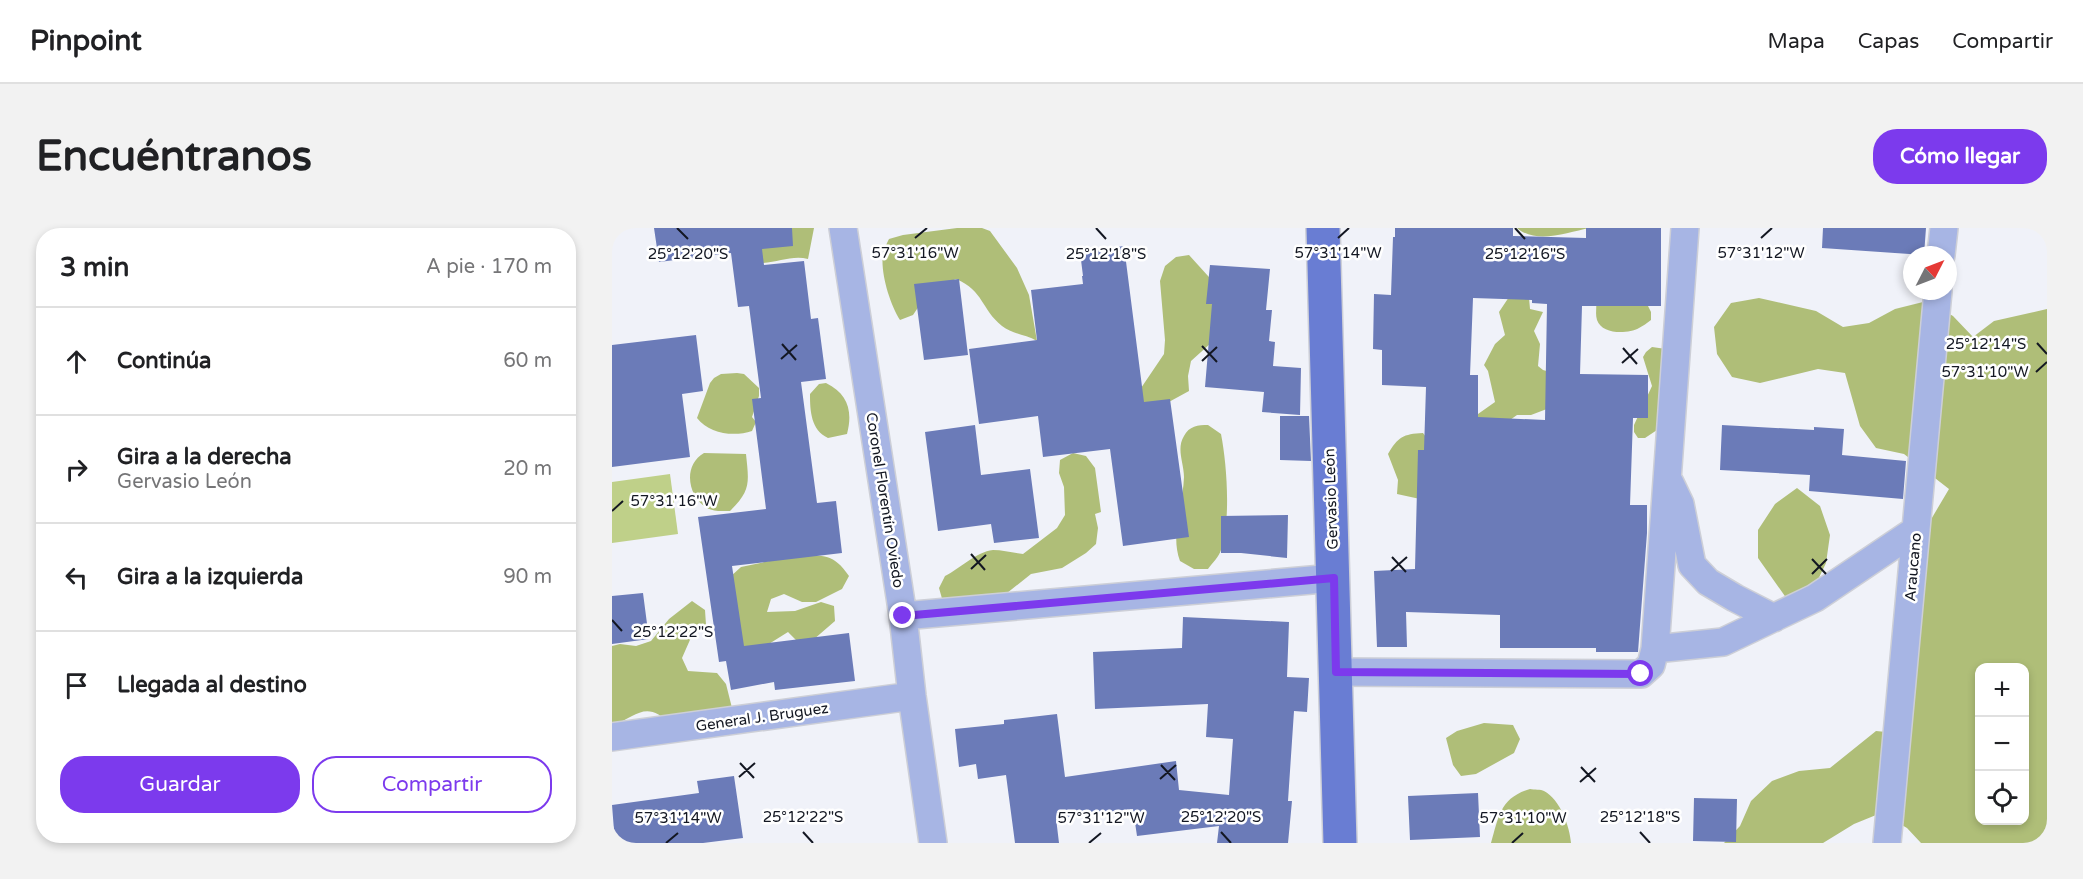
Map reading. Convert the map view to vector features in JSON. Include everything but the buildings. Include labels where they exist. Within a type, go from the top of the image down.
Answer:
[{"type":"main road","name":"Gervasio León","points":[[1323,228],[1340,843]]},
{"type":"street","name":"Coronel Florentín Oviedo","points":[[843,228],[903,616],[933,843]]},
{"type":"street","points":[[1336,672],[1641,674],[1651,665],[1655,649],[1685,228]]},
{"type":"street","points":[[1942,246],[1944,228]]},
{"type":"street","name":"Araucano","points":[[1887,843],[1937,300]]},
{"type":"street","points":[[1667,476],[1680,504],[1692,565],[1708,582],[1774,618]]},
{"type":"street","points":[[1655,649],[1723,642],[1815,598],[1916,530]]},
{"type":"street","points":[[903,616],[1334,578]]},
{"type":"street","name":"General J. Bruguez","points":[[612,737],[912,696]]},
{"type":"green space","points":[[763,228],[814,228],[808,259],[791,258],[763,263],[756,237]]},
{"type":"green space","points":[[957,228],[982,228],[990,231],[1017,268],[1029,295],[1037,341],[1002,326],[972,289],[956,279],[943,284],[921,303],[913,315],[900,320],[889,297],[884,279],[883,253],[889,239]]},
{"type":"green space","points":[[1517,228],[1590,228],[1543,237],[1525,233]]},
{"type":"green space","points":[[1189,255],[1218,287],[1211,343],[1191,361],[1188,376],[1189,391],[1167,403],[1139,405],[1139,391],[1164,354],[1160,281],[1165,266],[1176,257]]},
{"type":"green space","points":[[1528,287],[1530,309],[1543,312],[1534,331],[1540,344],[1538,366],[1550,372],[1552,407],[1531,415],[1517,415],[1500,427],[1449,416],[1478,414],[1495,402],[1488,371],[1484,365],[1495,344],[1505,335],[1499,312],[1511,294]]},
{"type":"green space","points":[[1759,298],[1816,311],[1843,327],[1869,323],[1895,309],[1927,301],[1953,316],[1973,337],[1994,321],[2047,309],[2047,843],[1921,843],[1907,828],[1881,813],[1854,824],[1823,843],[1724,843],[1740,826],[1751,801],[1772,781],[1799,771],[1830,768],[1876,731],[1907,734],[1907,560],[1949,489],[1904,454],[1876,448],[1860,426],[1845,373],[1818,369],[1760,383],[1732,377],[1717,354],[1714,327],[1731,303]]},
{"type":"green space","points":[[1596,301],[1647,304],[1651,312],[1651,320],[1634,330],[1610,331],[1600,325],[1597,320]]},
{"type":"green space","points":[[1652,347],[1666,349],[1663,426],[1645,438],[1638,438],[1634,432],[1634,425],[1652,386],[1643,357]]},
{"type":"green space","points":[[721,374],[744,374],[759,388],[759,396],[752,417],[756,422],[752,431],[730,434],[708,428],[697,418],[710,383]]},
{"type":"green space","points":[[826,383],[839,392],[847,404],[849,426],[847,434],[828,438],[822,435],[815,425],[811,413],[810,394],[819,384]]},
{"type":"green space","points":[[1208,425],[1221,434],[1226,476],[1226,524],[1221,550],[1217,558],[1208,569],[1194,569],[1180,561],[1177,551],[1177,530],[1184,477],[1181,446],[1188,430]]},
{"type":"green space","points":[[1423,433],[1431,444],[1420,499],[1397,494],[1398,480],[1388,454],[1402,438],[1410,434]]},
{"type":"green space","points":[[704,453],[746,454],[747,486],[742,497],[730,511],[715,511],[707,508],[695,496],[690,473],[697,458]]},
{"type":"green space","points":[[1073,453],[1086,456],[1095,468],[1101,512],[1095,514],[1098,528],[1096,544],[1062,568],[1031,574],[997,601],[943,602],[939,588],[945,576],[987,551],[997,550],[1023,554],[1057,528],[1065,515],[1064,487],[1059,473],[1060,460]]},
{"type":"green space","points":[[670,474],[678,534],[612,543],[612,482]]},
{"type":"green space","points":[[1797,488],[1820,506],[1830,535],[1826,563],[1814,588],[1794,609],[1758,558],[1758,530],[1775,504]]},
{"type":"green space","points":[[798,555],[828,557],[838,563],[849,576],[842,589],[816,602],[802,602],[784,594],[771,599],[767,612],[795,611],[821,602],[834,606],[835,621],[813,640],[798,642],[788,632],[764,647],[736,647],[730,577],[741,567]]},
{"type":"green space","points":[[692,601],[705,610],[706,625],[693,633],[682,658],[688,671],[717,673],[726,684],[733,712],[672,726],[656,713],[649,711],[636,714],[612,726],[612,646],[620,644],[636,646],[651,641],[669,619]]},
{"type":"green space","points":[[1484,723],[1513,725],[1520,739],[1514,753],[1476,774],[1461,776],[1453,765],[1446,738],[1457,731]]},
{"type":"green space","points":[[1530,789],[1543,790],[1555,800],[1569,829],[1571,843],[1491,843],[1502,809],[1512,797]]},
{"type":"route","points":[[903,616],[1334,578],[1336,672],[1641,674]]}]
